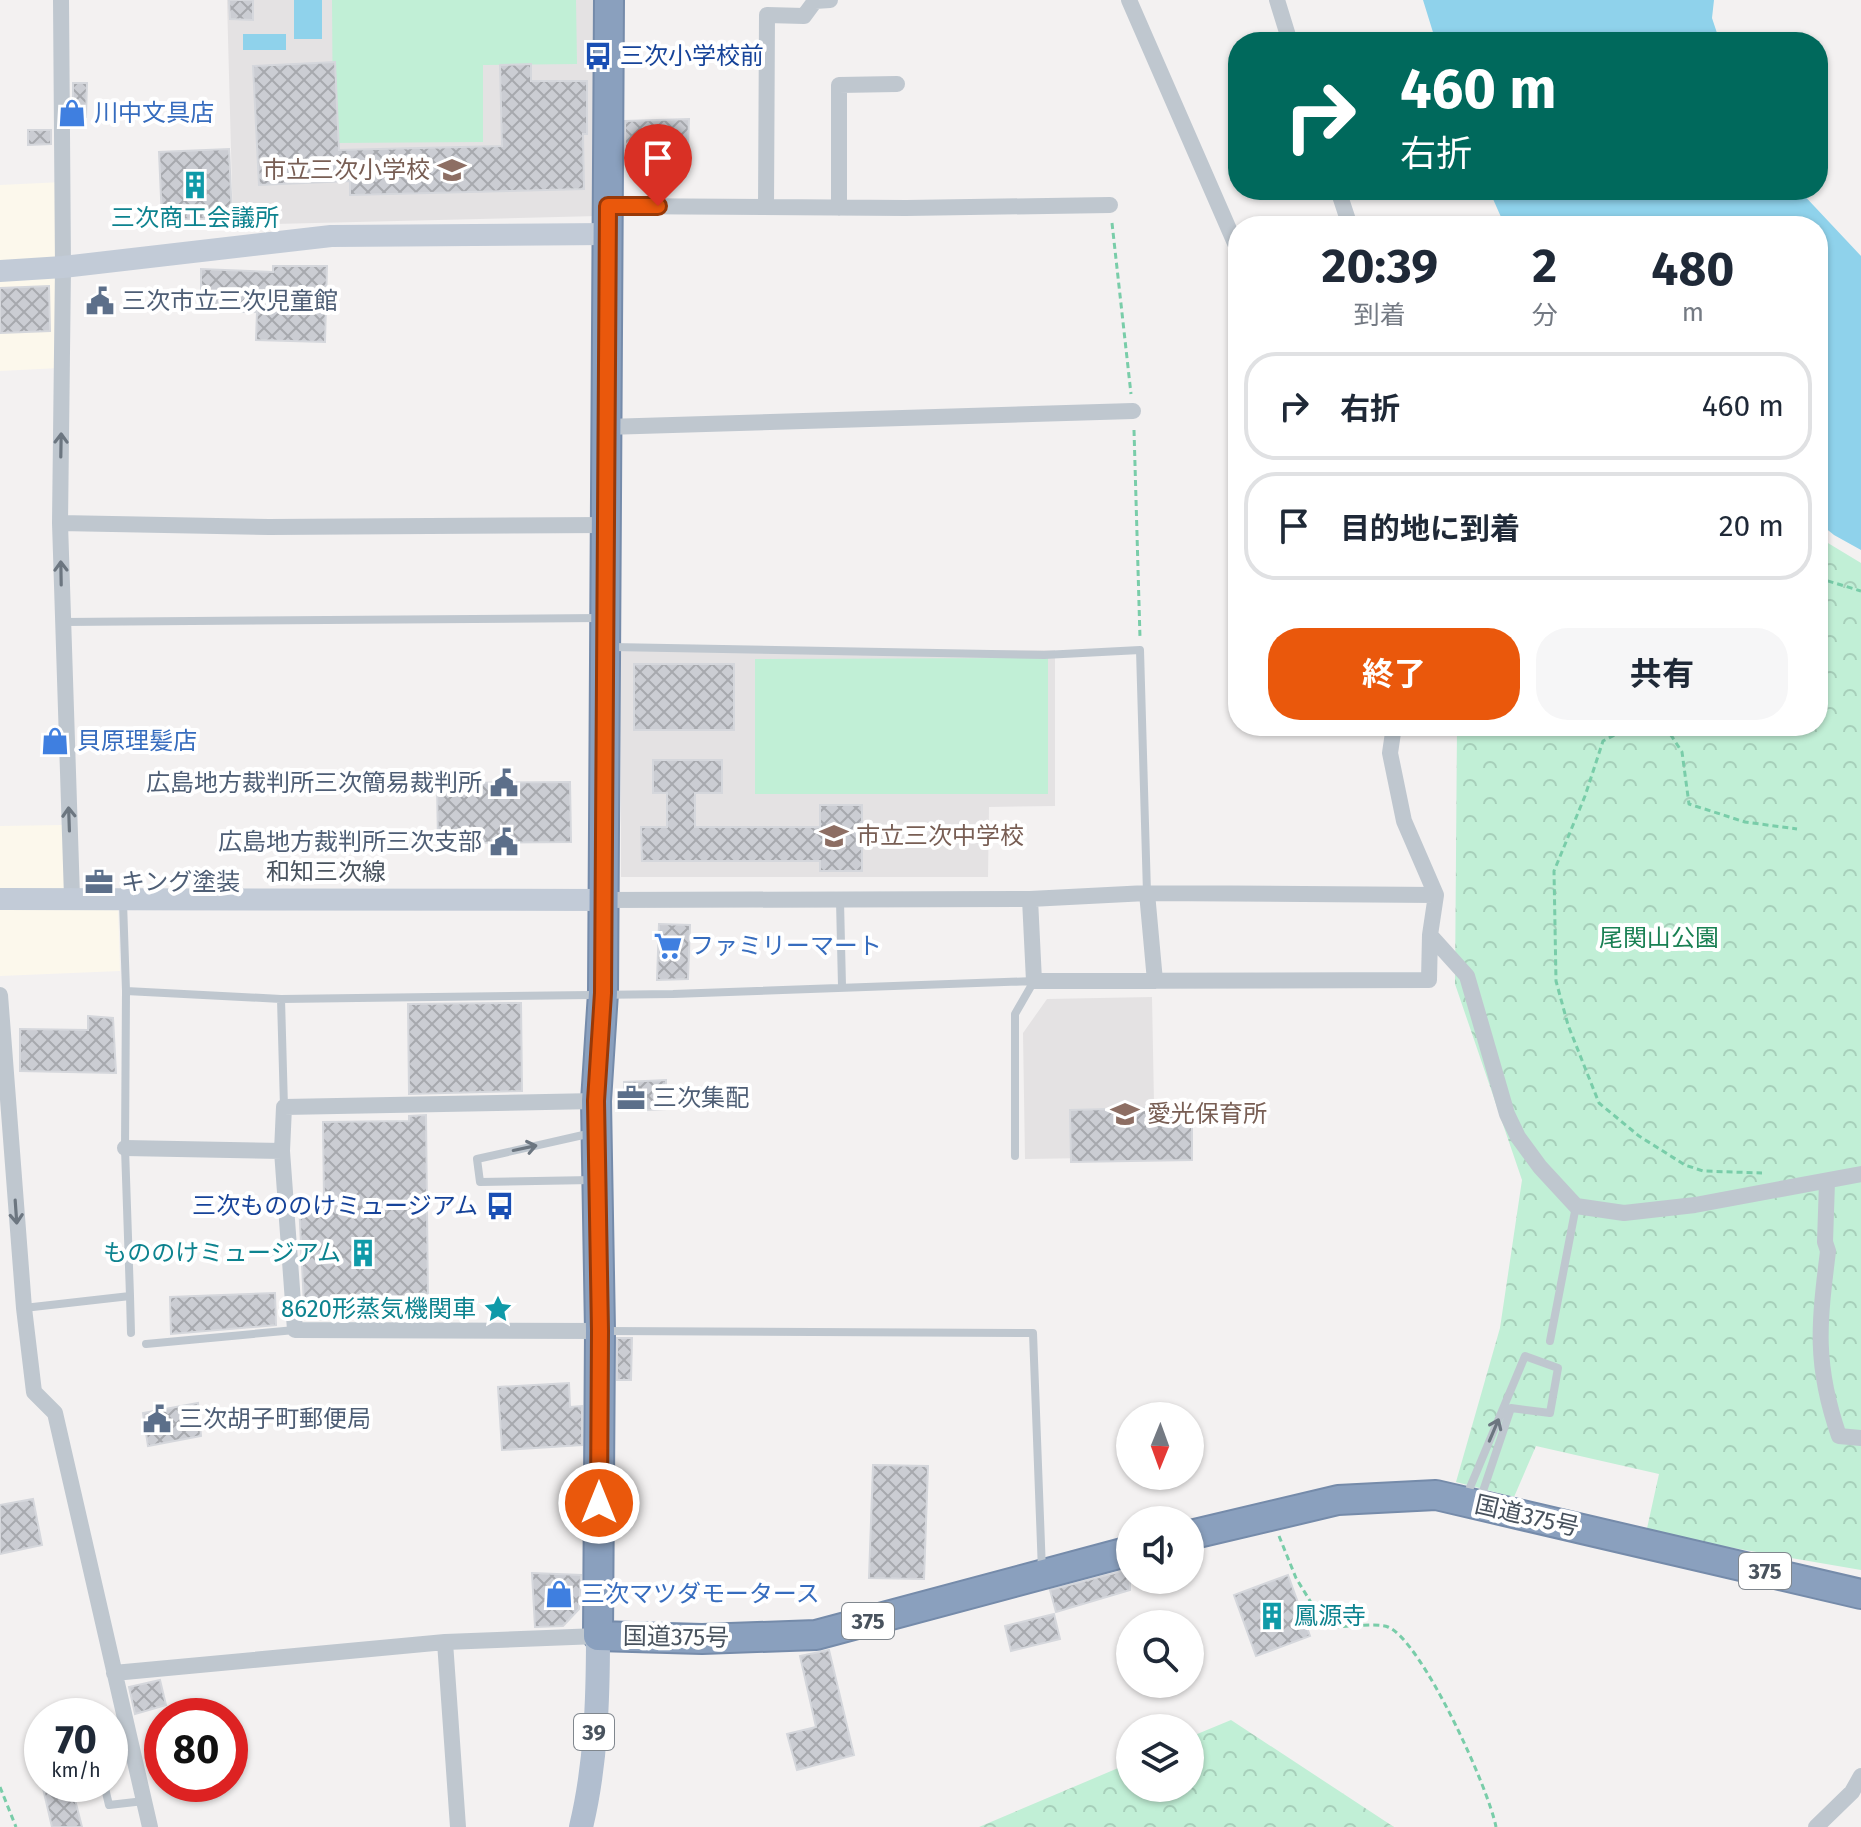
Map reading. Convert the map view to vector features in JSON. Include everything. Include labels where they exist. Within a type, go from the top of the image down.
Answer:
[{"type":"highway","name":"国道375号","points":[[609,0],[603,993],[596,1101],[600,1331],[598,1636],[702,1639],[816,1635],[1116,1555]]},
{"type":"highway","name":"国道375号","points":[[1204,1531],[1338,1500],[1436,1495],[1861,1594]]},
{"type":"main road","name":"39","points":[[581,1827],[588,1799],[598,1636]]},
{"type":"street","points":[[61,0],[63,267],[60,523],[72,897]]},
{"type":"street","points":[[766,207],[767,15],[804,16],[815,1],[830,0]]},
{"type":"street","points":[[1129,0],[1228,227]]},
{"type":"street","points":[[1277,0],[1287,32]]},
{"type":"street","points":[[839,208],[839,85],[897,84]]},
{"type":"street","points":[[0,271],[63,267],[331,236],[608,220],[766,207],[1110,205]]},
{"type":"street","points":[[606,427],[1133,411]]},
{"type":"street","points":[[60,523],[269,527],[606,525]]},
{"type":"street","points":[[1030,899],[1034,981],[1429,980],[1430,935],[1436,895],[1404,821],[1390,753],[1393,736]]},
{"type":"street","points":[[603,900],[1030,899],[1147,893],[1436,895]]},
{"type":"street","points":[[1147,893],[1155,981]]},
{"type":"street","name":"和知三次線","points":[[0,899],[603,900]]},
{"type":"street","points":[[1430,935],[1467,976],[1507,1114],[1518,1137],[1540,1167],[1576,1206],[1624,1213],[1695,1205],[1861,1174]]},
{"type":"street","points":[[0,995],[24,1308],[34,1392],[55,1413],[144,1801]]},
{"type":"street","points":[[596,1101],[284,1107],[282,1151],[295,1330],[600,1331]]},
{"type":"street","points":[[125,1148],[282,1151]]},
{"type":"street","points":[[1827,1182],[1825,1242],[1828,1251],[1820,1316],[1819,1356],[1827,1402],[1839,1436],[1861,1438]]},
{"type":"street","points":[[114,1673],[445,1642],[598,1636]]},
{"type":"street","points":[[445,1642],[458,1827]]},
{"type":"street","points":[[1816,1827],[1852,1792],[1861,1776]]},
{"type":"street","points":[[144,1802],[150,1827]]},
{"type":"lane","points":[[63,622],[605,618]]},
{"type":"lane","points":[[605,647],[1044,655],[1140,650],[1147,893]]},
{"type":"lane","points":[[122,897],[131,1333]]},
{"type":"lane","points":[[840,901],[842,986]]},
{"type":"lane","points":[[126,991],[281,999],[673,994],[1034,981]]},
{"type":"lane","points":[[1015,1156],[1015,1014],[1034,981]]},
{"type":"lane","points":[[281,999],[284,1107]]},
{"type":"lane","points":[[596,1132],[477,1159],[480,1182],[597,1180]]},
{"type":"lane","points":[[1550,1341],[1576,1206]]},
{"type":"lane","points":[[24,1308],[130,1296]]},
{"type":"lane","points":[[146,1344],[295,1330]]},
{"type":"lane","points":[[600,1331],[1033,1333],[1042,1575]]},
{"type":"lane","points":[[1525,1356],[1558,1368],[1550,1413],[1511,1408],[1471,1503],[1525,1356]]},
{"type":"lane","points":[[108,1802],[109,1805],[144,1801]]},
{"type":"path","points":[[1110,205],[1133,411],[1140,650]]},
{"type":"path","points":[[1828,581],[1861,591]]},
{"type":"path","points":[[1613,736],[1603,741],[1585,796],[1554,871],[1556,981],[1568,1025],[1599,1103],[1639,1136],[1685,1165],[1703,1171],[1763,1173]]},
{"type":"path","points":[[1672,736],[1682,752],[1689,804],[1745,822],[1797,829]]},
{"type":"path","points":[[1271,1514],[1296,1578],[1326,1627],[1387,1627],[1406,1640],[1453,1718],[1496,1827]]},
{"type":"path","points":[[0,1787],[16,1827]]},
{"type":"shaded area","points":[[227,0],[599,0],[598,216],[233,225]]},
{"type":"shaded area","points":[[63,182],[60,368],[0,371],[0,185]]},
{"type":"shaded area","points":[[621,650],[1055,650],[1055,806],[989,807],[988,877],[621,877]]},
{"type":"shaded area","points":[[63,825],[67,906],[118,905],[120,971],[0,976],[0,826]]},
{"type":"shaded area","points":[[1152,997],[1155,1157],[1025,1159],[1023,1033],[1047,999]]},
{"type":"green space","points":[[332,0],[576,0],[577,64],[483,65],[483,142],[333,143]]},
{"type":"green space","name":"尾関山公園","points":[[1828,543],[1861,563],[1861,1570],[1646,1533],[1659,1474],[1536,1446],[1514,1497],[1456,1482],[1500,1328],[1522,1180],[1455,984],[1457,736],[1828,736]]},
{"type":"green space","points":[[1048,658],[1048,794],[755,794],[755,659]]},
{"type":"green space","points":[[1231,1720],[1394,1827],[979,1827],[1116,1769],[1116,1802],[1204,1802],[1204,1731]]},
{"type":"water","points":[[294,0],[322,0],[322,39],[294,39]]},
{"type":"water","points":[[1423,0],[1714,0],[1712,18],[1717,32],[1433,32]]},
{"type":"water","points":[[243,34],[286,34],[286,50],[243,50]]},
{"type":"water","points":[[1493,200],[1808,200],[1823,216],[1501,216]]},
{"type":"water","points":[[1828,221],[1861,256],[1861,550],[1828,530]]},
{"type":"building","points":[[229,0],[253,0],[253,20],[230,19]]},
{"type":"building","points":[[335,62],[339,150],[502,146],[500,65],[531,64],[531,81],[587,81],[587,134],[583,134],[584,189],[350,195],[350,181],[259,185],[253,66]]},
{"type":"building","points":[[73,83],[87,83],[86,117],[73,117]]},
{"type":"building","points":[[689,119],[688,148],[625,150],[625,121]]},
{"type":"building","points":[[28,130],[51,130],[51,144],[28,145]]},
{"type":"building","name":"三次商工会議所","points":[[229,149],[232,218],[162,220],[159,152]]},
{"type":"building","points":[[273,266],[327,266],[325,342],[256,340],[257,312],[201,312],[201,269],[273,272]]},
{"type":"building","points":[[49,286],[50,331],[0,333],[0,288]]},
{"type":"building","points":[[634,664],[734,664],[734,730],[634,730]]},
{"type":"building","points":[[653,760],[722,760],[722,793],[695,793],[695,827],[820,827],[820,805],[862,805],[862,871],[820,871],[820,861],[642,861],[641,827],[667,827],[667,793],[653,793]]},
{"type":"building","points":[[570,782],[571,842],[438,843],[437,783]]},
{"type":"building","points":[[659,924],[690,925],[688,979],[657,980]]},
{"type":"building","points":[[521,1003],[522,1091],[409,1094],[408,1004]]},
{"type":"building","points":[[88,1016],[113,1018],[116,1073],[20,1071],[20,1029],[88,1030]]},
{"type":"building","points":[[666,1080],[666,1109],[624,1111],[624,1082]]},
{"type":"building","points":[[1192,1107],[1192,1160],[1071,1162],[1070,1110]]},
{"type":"building","name":"もののけミュージアム","points":[[426,1115],[428,1304],[304,1306],[299,1202],[324,1201],[323,1122],[409,1121],[409,1116]]},
{"type":"building","points":[[275,1293],[276,1325],[171,1334],[170,1297]]},
{"type":"building","points":[[617,1338],[632,1338],[631,1380],[617,1380]]},
{"type":"building","points":[[569,1383],[570,1407],[582,1406],[582,1445],[502,1450],[498,1387]]},
{"type":"building","points":[[198,1403],[201,1436],[148,1446],[143,1413]]},
{"type":"building","points":[[873,1465],[928,1466],[924,1579],[869,1578]]},
{"type":"building","points":[[33,1499],[42,1545],[0,1554],[0,1505]]},
{"type":"building","points":[[532,1573],[581,1575],[579,1609],[563,1626],[535,1627]]},
{"type":"building","points":[[1116,1573],[1117,1594],[1056,1612],[1050,1590]]},
{"type":"building","name":"鳳源寺","points":[[1288,1575],[1310,1636],[1256,1656],[1234,1595]]},
{"type":"building","points":[[1054,1614],[1060,1639],[1011,1651],[1005,1626]]},
{"type":"building","points":[[829,1650],[854,1755],[797,1770],[787,1734],[816,1727],[800,1656]]},
{"type":"building","points":[[160,1680],[164,1698],[144,1698],[144,1711],[135,1714],[129,1687]]},
{"type":"building","points":[[46,1802],[76,1802],[82,1827],[52,1827]]},
{"type":"place","name":"三次小学校前","points":[[598,56]]},
{"type":"place","name":"川中文具店","points":[[72,113]]},
{"type":"place","name":"市立三次小学校","points":[[452,170]]},
{"type":"place","name":"三次商工会議所","points":[[195,185]]},
{"type":"place","name":"三次市立三次児童館","points":[[100,301]]},
{"type":"place","name":"貝原理髪店","points":[[55,741]]},
{"type":"place","name":"広島地方裁判所三次簡易裁判所","points":[[504,783]]},
{"type":"place","name":"市立三次中学校","points":[[834,836]]},
{"type":"place","name":"広島地方裁判所三次支部","points":[[504,842]]},
{"type":"place","name":"キング塗装","points":[[99,882]]},
{"type":"place","name":"ファミリーマート","points":[[668,946]]},
{"type":"place","name":"三次集配","points":[[631,1098]]},
{"type":"place","name":"愛光保育所","points":[[1125,1114]]},
{"type":"place","name":"三次もののけミュージアム","points":[[500,1206]]},
{"type":"place","name":"もののけミュージアム","points":[[363,1253]]},
{"type":"place","name":"8620形蒸気機関車","points":[[498,1309]]},
{"type":"place","name":"三次胡子町郵便局","points":[[157,1419]]},
{"type":"place","name":"三次マツダモータース","points":[[559,1594]]},
{"type":"place","name":"鳳源寺","points":[[1272,1616]]},
{"type":"route","points":[[599,1503],[596,1101],[603,993],[608,206],[658,206]]}]
